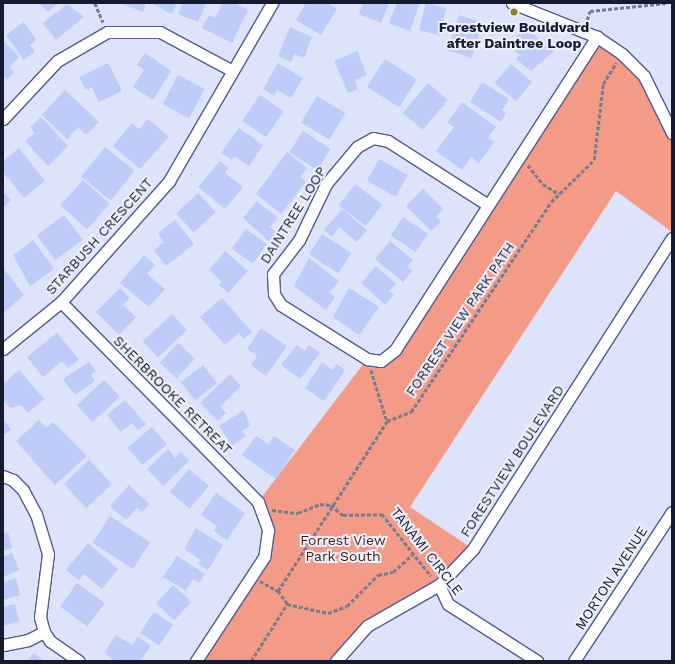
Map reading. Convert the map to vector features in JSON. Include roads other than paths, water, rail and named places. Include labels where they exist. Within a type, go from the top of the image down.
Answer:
[{"type":"street","name":"STARBUSH CRESCENT","points":[[3,348],[61,302],[169,181],[231,70],[272,3]]},
{"type":"street","points":[[512,3],[597,37],[622,54],[644,76],[672,133]]},
{"type":"street","points":[[3,119],[57,61],[107,32],[160,32],[231,70]]},
{"type":"street","points":[[488,205],[597,37]]},
{"type":"street","name":"DAINTREE LOOP","points":[[373,138],[388,141],[488,205],[395,350],[381,361],[367,359],[281,305],[274,294],[273,274],[298,240],[326,184],[357,147],[373,138]]},
{"type":"street","name":"FORESTVIEW BOULEVARD","points":[[336,661],[367,626],[439,586],[473,549],[672,238]]},
{"type":"street","name":"SHERBROOKE RETREAT","points":[[61,302],[258,502],[268,530],[264,557],[196,661]]},
{"type":"street","points":[[3,476],[13,480],[23,490],[36,514],[48,554],[40,617],[44,632],[50,641],[79,661]]},
{"type":"street","name":"MORTON AVENUE","points":[[574,661],[672,512]]},
{"type":"street","name":"TANAMI CIRCLE","points":[[439,586],[448,604],[537,661]]},
{"type":"street","points":[[3,645],[28,640],[44,632]]},
{"type":"place","name":"Forestview Bouldvard after Daintree Loop","points":[[514,12]]},
{"type":"park label","name":"Forrest View Park South","points":[[343,548]]}]
